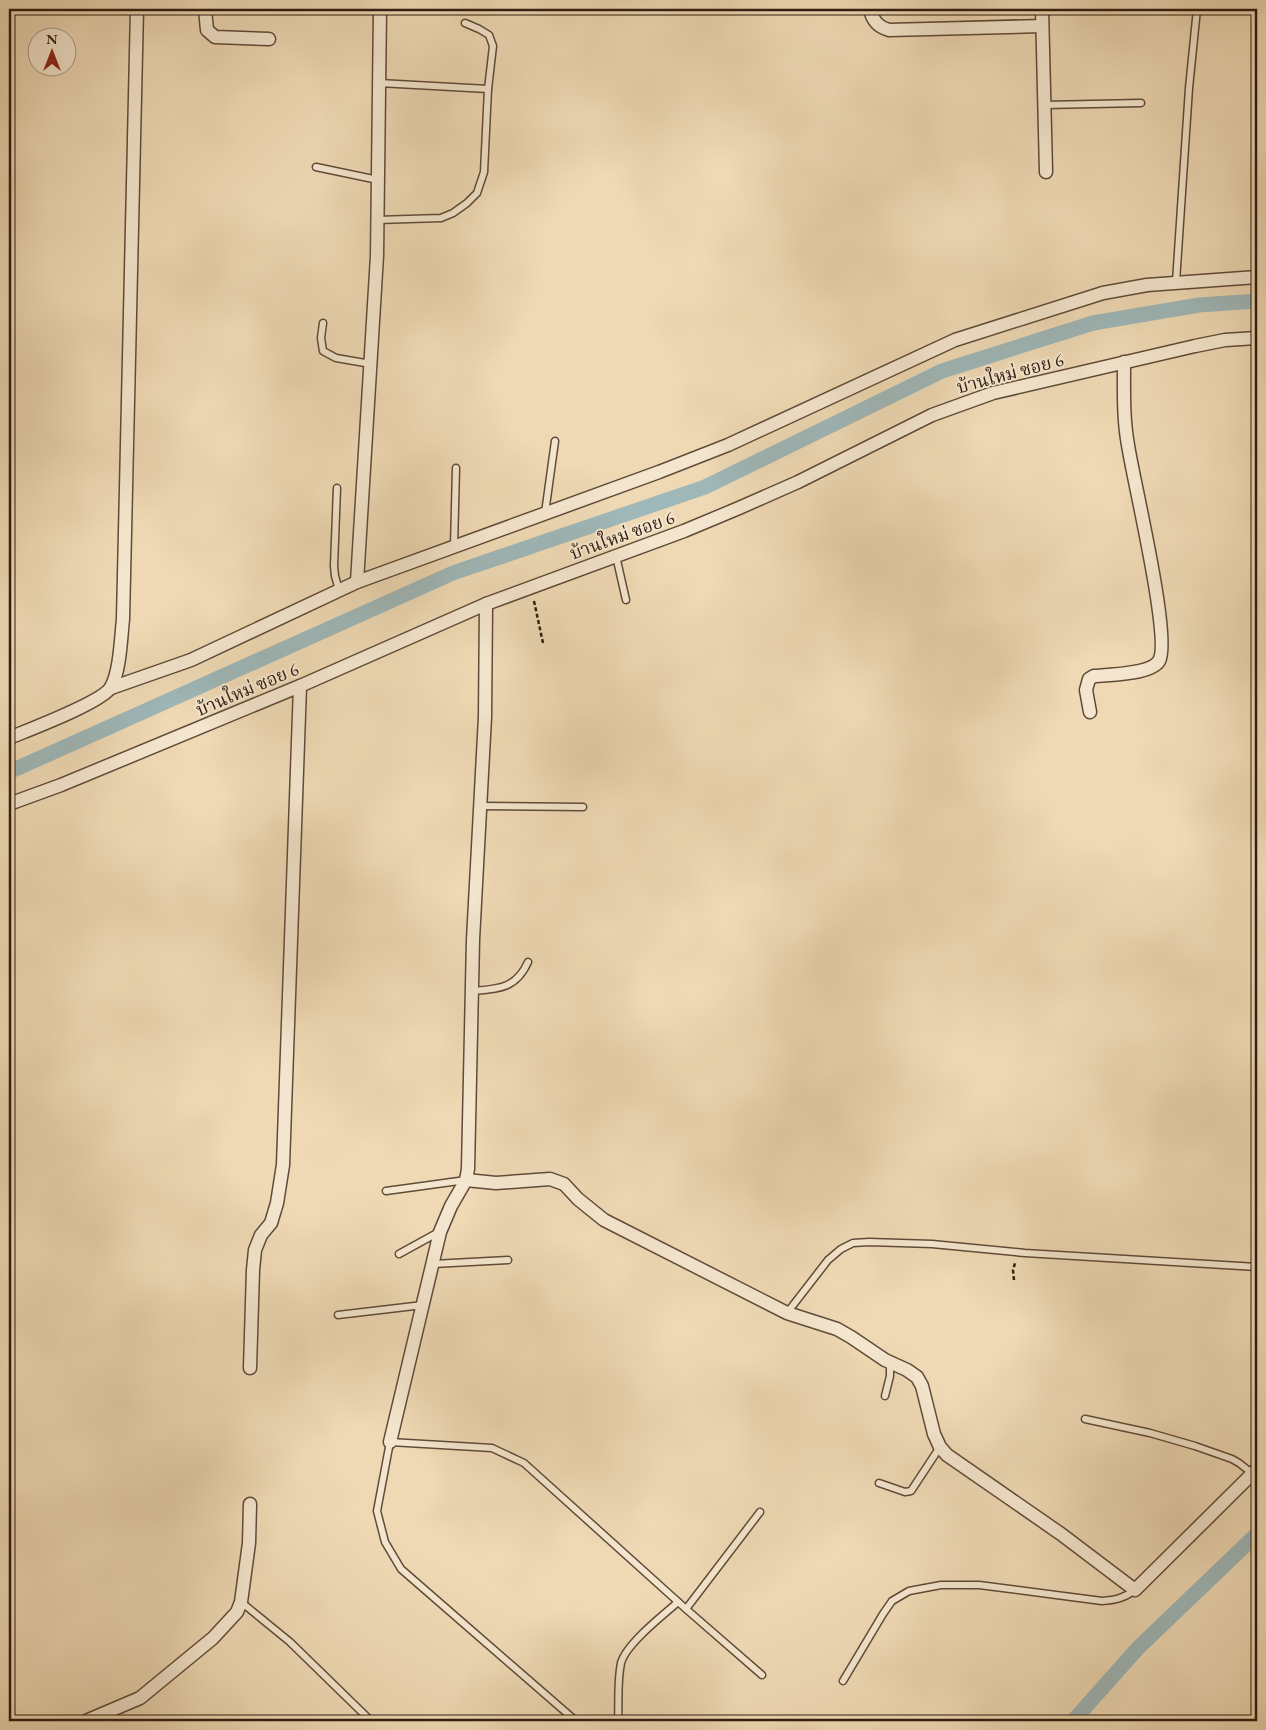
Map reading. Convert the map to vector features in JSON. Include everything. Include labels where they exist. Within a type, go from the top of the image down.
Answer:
[{"type":"street","points":[[111,688],[117,668],[123,619],[137,9]]},
{"type":"street","points":[[205,9],[207,30],[215,37],[269,39]]},
{"type":"street","points":[[357,582],[371,364],[377,220],[380,9]]},
{"type":"street","points":[[870,9],[875,22],[889,30],[1042,26]]},
{"type":"street","points":[[1042,9],[1046,172]]},
{"type":"street","points":[[9,738],[92,703],[111,688],[191,660],[357,582],[728,445],[955,340],[1103,293],[1147,285],[1257,277]]},
{"type":"street","name":"บ้านใหม่ ซอย 6","points":[[9,804],[70,781],[300,686],[486,604],[694,527],[764,497],[932,415],[993,393],[1195,346],[1225,340],[1257,338]]},
{"type":"street","points":[[1090,712],[1086,690],[1089,679],[1094,676],[1147,670],[1156,666],[1162,653],[1162,638],[1154,584],[1138,490],[1128,445],[1124,411],[1124,362]]},
{"type":"street","points":[[390,1442],[440,1232],[451,1206],[466,1180],[468,1168],[472,991],[479,806],[485,717],[486,604]]},
{"type":"street","points":[[250,1368],[255,1250],[261,1235],[271,1223],[277,1203],[283,1165],[300,686]]},
{"type":"street","points":[[466,1180],[496,1183],[550,1179],[564,1184],[604,1220],[787,1312],[837,1329],[885,1360],[908,1370],[917,1377],[922,1386],[934,1434],[940,1447],[954,1460],[1061,1534],[1134,1590],[1255,1472]]},
{"type":"street","points":[[86,1721],[140,1698],[213,1638],[237,1612],[241,1602],[248,1543],[250,1504]]},
{"type":"lane","points":[[1176,282],[1189,88],[1197,9]]},
{"type":"lane","points":[[377,220],[441,218],[453,213],[477,193],[484,172],[488,89],[493,46],[489,35],[465,23]]},
{"type":"lane","points":[[379,83],[488,89]]},
{"type":"lane","points":[[1044,105],[1141,103]]},
{"type":"lane","points":[[316,167],[378,180]]},
{"type":"lane","points":[[322,323],[322,351],[336,358],[371,364]]},
{"type":"lane","points":[[545,513],[555,441]]},
{"type":"lane","points":[[454,546],[456,468]]},
{"type":"lane","points":[[337,488],[334,566],[339,590]]},
{"type":"lane","points":[[616,556],[626,600]]},
{"type":"lane","points":[[479,806],[583,807]]},
{"type":"lane","points":[[472,991],[499,989],[510,984],[522,975],[528,962]]},
{"type":"lane","points":[[386,1191],[466,1180]]},
{"type":"lane","points":[[399,1254],[440,1232]]},
{"type":"lane","points":[[787,1312],[828,1260],[853,1243],[932,1244],[1025,1253],[1257,1267]]},
{"type":"lane","points":[[433,1264],[508,1260]]},
{"type":"lane","points":[[338,1315],[423,1305]]},
{"type":"lane","points":[[885,1396],[890,1376],[890,1362]]},
{"type":"lane","points":[[1085,1419],[1150,1433],[1195,1446],[1232,1459],[1255,1472]]},
{"type":"lane","points":[[576,1721],[401,1569],[385,1542],[377,1512],[390,1442],[492,1448],[524,1463],[762,1675]]},
{"type":"lane","points":[[879,1483],[905,1492],[911,1491],[940,1447]]},
{"type":"lane","points":[[686,1609],[760,1512]]},
{"type":"lane","points":[[843,1681],[892,1601],[909,1591],[941,1585],[979,1585],[1102,1601],[1117,1600],[1127,1596],[1134,1590]]},
{"type":"lane","points":[[241,1602],[290,1642],[371,1721]]},
{"type":"lane","points":[[618,1721],[619,1678],[622,1662],[628,1648],[678,1602]]},
{"type":"path","points":[[531,587],[544,643]]},
{"type":"path","points":[[1014,1280],[1012,1270],[1016,1260],[1025,1253]]},
{"type":"waterway","points":[[9,772],[453,573],[705,487],[942,371],[1093,323],[1199,305],[1257,301]]},
{"type":"waterway","points":[[1073,1721],[1138,1648],[1257,1534]]}]
